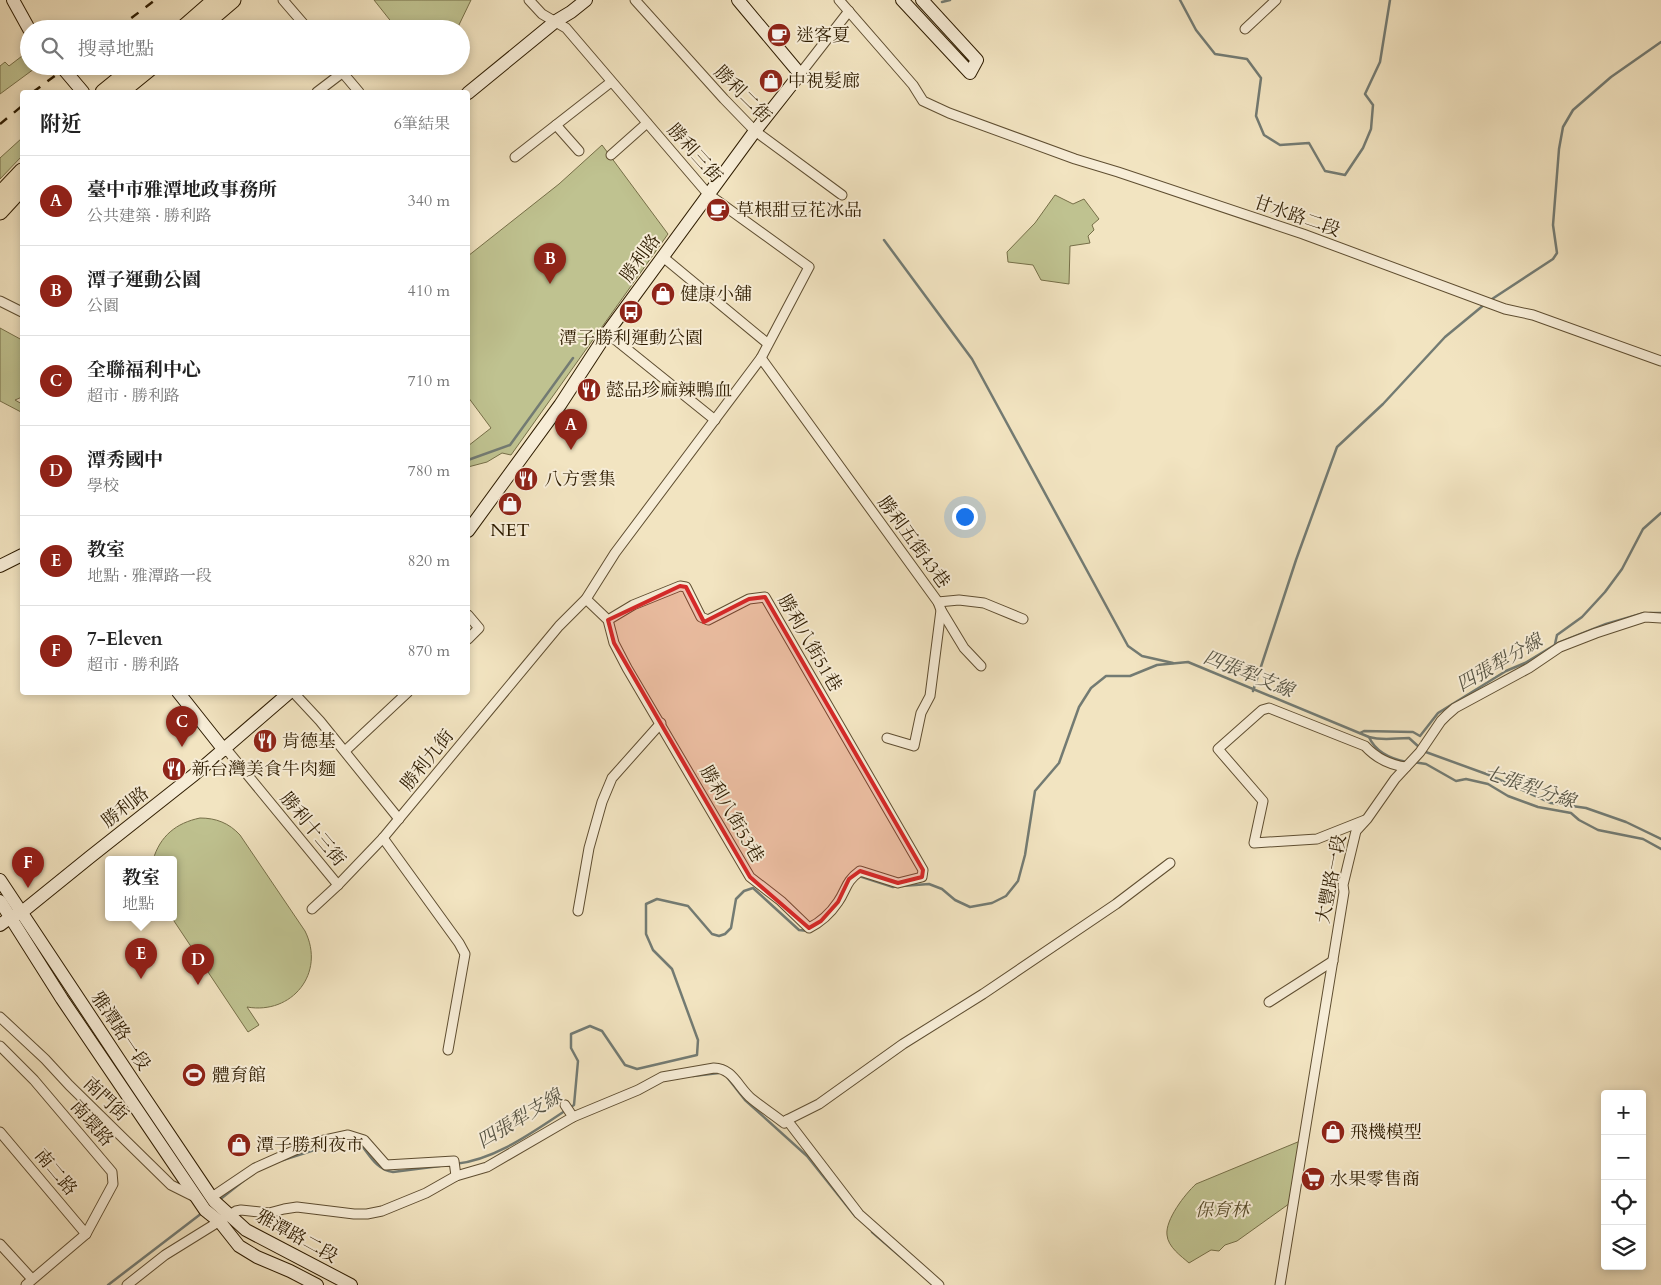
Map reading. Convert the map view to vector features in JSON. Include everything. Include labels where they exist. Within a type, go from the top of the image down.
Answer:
[{"type":"main road","points":[[192,20],[214,0]]},
{"type":"main road","points":[[210,20],[233,0]]},
{"type":"main road","points":[[105,90],[123,75]]},
{"type":"main road","points":[[124,90],[142,75]]},
{"type":"main road","points":[[0,194],[20,173]]},
{"type":"main road","points":[[0,212],[20,192]]},
{"type":"street","points":[[12,0],[23,20]]},
{"type":"street","points":[[283,0],[300,20]]},
{"type":"street","name":"勝利三街","points":[[529,0],[542,14],[566,28],[708,194],[810,267],[768,343]]},
{"type":"street","points":[[470,90],[556,21],[586,0]]},
{"type":"street","name":"勝利二街","points":[[635,0],[724,100],[755,131],[842,195]]},
{"type":"street","points":[[738,0],[800,74]]},
{"type":"street","points":[[839,0],[849,11]]},
{"type":"street","points":[[906,1],[970,73],[977,60],[922,0]]},
{"type":"street","points":[[1245,29],[1276,0]]},
{"type":"street","name":"勝利路","points":[[470,528],[560,405],[607,333],[708,194],[849,11]]},
{"type":"street","name":"甘水路二段","points":[[849,11],[913,85],[923,100],[949,113],[1075,159],[1303,234],[1505,309],[1534,315],[1661,361]]},
{"type":"street","points":[[69,75],[81,90]]},
{"type":"street","points":[[319,90],[334,75]]},
{"type":"street","points":[[345,75],[357,90]]},
{"type":"street","points":[[515,157],[611,82]]},
{"type":"street","points":[[611,155],[647,124]]},
{"type":"street","points":[[556,125],[579,151]]},
{"type":"street","points":[[663,257],[768,343]]},
{"type":"street","points":[[0,301],[20,311]]},
{"type":"street","points":[[607,333],[715,420]]},
{"type":"street","name":"勝利九街","points":[[312,909],[383,838],[560,626],[586,599],[615,553],[715,420],[760,358],[768,343]]},
{"type":"street","name":"勝利五街43巷","points":[[760,358],[939,606],[930,696],[921,713],[914,746],[887,738]]},
{"type":"street","points":[[0,566],[20,556]]},
{"type":"street","name":"勝利八街51巷","points":[[608,620],[633,605],[680,586],[686,587],[702,617],[708,620],[748,599],[765,597],[923,870]]},
{"type":"street","points":[[586,599],[608,620]]},
{"type":"street","points":[[981,666],[964,648],[939,606],[959,600],[984,603],[1023,619]]},
{"type":"street","points":[[470,617],[479,628],[470,637]]},
{"type":"street","name":"大豐路一段","points":[[1280,1285],[1344,892],[1343,885],[1356,831],[1367,819],[1395,778],[1420,752],[1441,721],[1455,708],[1529,668],[1560,647],[1646,617],[1661,618]]},
{"type":"street","name":"勝利八街53巷","points":[[608,620],[614,643],[627,668],[750,877],[781,901],[809,928],[821,922],[838,902],[849,879],[860,870],[898,883],[922,877],[923,870]]},
{"type":"street","points":[[180,695],[224,750]]},
{"type":"street","name":"勝利路","points":[[0,925],[17,915],[224,750],[288,695]]},
{"type":"street","points":[[295,695],[345,751],[399,819]]},
{"type":"street","points":[[345,751],[405,695]]},
{"type":"street","points":[[1367,819],[1317,839],[1254,843],[1263,801],[1218,749],[1262,710],[1269,708],[1365,746],[1372,754],[1392,765],[1406,767]]},
{"type":"street","points":[[578,911],[589,848],[602,802],[612,778],[660,723]]},
{"type":"street","name":"勝利十三街","points":[[224,750],[227,750],[338,885]]},
{"type":"street","points":[[383,838],[465,954],[448,1050]]},
{"type":"street","points":[[216,1210],[269,1213],[297,1207],[367,1214],[382,1211],[426,1193],[456,1176],[486,1167],[573,1117],[638,1090],[662,1077],[714,1068],[722,1068],[731,1074],[751,1098],[784,1123],[819,1104],[903,1044],[983,994],[1116,904],[1170,863]]},
{"type":"street","name":"雅潭路一段","points":[[0,880],[62,999],[194,1197],[216,1210]]},
{"type":"street","name":"雅潭路一段","points":[[0,901],[17,915],[85,1009],[216,1210]]},
{"type":"street","points":[[1269,1002],[1333,961]]},
{"type":"street","name":"南門街","points":[[0,1017],[45,1059],[171,1185],[194,1197]]},
{"type":"street","name":"南環路","points":[[0,1046],[34,1080],[112,1172],[113,1184],[86,1234]]},
{"type":"street","points":[[565,1105],[573,1117]]},
{"type":"street","points":[[787,1120],[859,1214],[939,1285]]},
{"type":"street","name":"南二路","points":[[0,1132],[86,1234]]},
{"type":"street","points":[[127,1285],[165,1255],[216,1210],[255,1168],[311,1143],[348,1135],[364,1140],[386,1165],[454,1161],[456,1176]]},
{"type":"street","name":"雅潭路二段","points":[[216,1210],[239,1246],[256,1257],[290,1270],[317,1285]]},
{"type":"street","name":"雅潭路二段","points":[[216,1210],[246,1230],[351,1285]]},
{"type":"street","points":[[0,1244],[29,1282],[86,1234]]},
{"type":"highlighted area","points":[[680,586],[686,587],[704,622],[749,599],[765,597],[923,870],[922,877],[898,883],[860,871],[849,879],[838,902],[821,921],[809,928],[750,877],[614,643],[608,620]]},
{"type":"green space","points":[[374,0],[471,0],[461,20],[390,20]]},
{"type":"green space","points":[[20,58],[20,75],[26,75],[0,94],[0,66],[5,62],[9,66]]},
{"type":"green space","points":[[20,140],[20,158],[0,179],[0,158]]},
{"type":"green space","points":[[602,145],[668,234],[511,455],[502,453],[487,462],[470,466],[470,444],[491,428],[470,400],[470,254],[559,184]]},
{"type":"green space","points":[[1055,195],[1073,204],[1084,199],[1099,219],[1092,225],[1094,230],[1088,236],[1090,243],[1070,246],[1069,284],[1041,280],[1033,265],[1008,262],[1007,252],[1035,223]]},
{"type":"green space","points":[[0,328],[20,339],[20,398],[15,400],[20,403],[20,411],[0,401]]},
{"type":"green space","points":[[200,818],[222,822],[240,835],[305,931],[310,947],[311,962],[308,976],[301,988],[291,998],[278,1004],[263,1008],[247,1007],[259,1025],[248,1032],[174,921],[177,921],[177,856],[154,856],[160,844],[170,832],[191,820]]},
{"type":"green space","name":"保育林","points":[[1305,1139],[1293,1201],[1237,1241],[1225,1245],[1219,1251],[1211,1250],[1189,1263],[1172,1247],[1167,1235],[1169,1222],[1181,1201],[1196,1184]]},
{"type":"waterway","points":[[942,2],[950,0]]},
{"type":"waterway","points":[[1180,0],[1196,30],[1215,54],[1247,59],[1261,78],[1256,116],[1264,135],[1280,145],[1309,143],[1325,171],[1345,175],[1363,148],[1371,129],[1373,105],[1365,94],[1380,62],[1390,0]]},
{"type":"waterway","points":[[1489,301],[1553,259],[1557,253],[1553,225],[1559,149],[1563,127],[1573,110],[1611,77],[1661,42]]},
{"type":"waterway","points":[[884,240],[972,359],[1128,646],[1142,656],[1173,663]]},
{"type":"waterway","points":[[1253,691],[1296,560],[1337,447],[1383,404],[1445,337],[1485,304]]},
{"type":"waterway","points":[[470,459],[510,445],[573,358]]},
{"type":"waterway","points":[[1555,644],[1557,635],[1582,617],[1605,592],[1622,569],[1643,529],[1661,513]]},
{"type":"waterway","name":"四張犁分線","points":[[1360,733],[1364,731],[1413,732],[1420,736],[1438,713],[1506,671],[1525,663],[1558,643],[1606,624],[1644,613]]},
{"type":"waterway","name":"四張犁分線","points":[[1650,613],[1661,613]]},
{"type":"waterway","name":"四張犁支線","points":[[902,886],[929,884],[942,889],[955,900],[970,907],[992,903],[1006,896],[1018,881],[1025,855],[1035,791],[1059,763],[1079,707],[1091,688],[1106,676],[1130,676],[1157,665],[1188,662],[1369,737],[1384,739],[1409,738],[1419,747]]},
{"type":"waterway","name":"七張犁分線","points":[[1369,737],[1380,751],[1395,759],[1407,762]]},
{"type":"waterway","points":[[1423,751],[1489,775],[1551,803],[1586,808],[1626,822],[1661,839]]},
{"type":"waterway","name":"七張犁分線","points":[[1413,762],[1426,764],[1456,781],[1466,779],[1488,784],[1508,796],[1538,807],[1571,813],[1579,820],[1598,830],[1643,839],[1661,849]]},
{"type":"waterway","name":"四張犁支線","points":[[859,876],[893,887],[897,886]]},
{"type":"waterway","name":"四張犁支線","points":[[455,1164],[487,1156],[502,1149],[574,1105],[578,1061],[571,1048],[571,1034],[590,1026],[602,1031],[625,1065],[637,1069],[697,1055],[698,1040],[672,969],[653,950],[646,934],[646,904],[657,899],[688,906],[712,934],[719,936],[725,934],[731,928],[736,899],[744,891],[753,888],[799,930],[808,931]]},
{"type":"waterway","points":[[693,1076],[719,1073]]},
{"type":"waterway","points":[[727,1077],[745,1100],[807,1156],[855,1216]]},
{"type":"waterway","name":"四張犁支線","points":[[283,1160],[349,1139]]},
{"type":"waterway","name":"四張犁支線","points":[[359,1142],[373,1161],[387,1171],[393,1172],[440,1166]]},
{"type":"waterway","name":"四張犁支線","points":[[218,1201],[247,1178]]},
{"type":"waterway","points":[[108,1285],[202,1213]]},
{"type":"waterway","points":[[872,1232],[915,1269]]},
{"type":"railway","points":[[129,20],[155,0]]},
{"type":"railway","points":[[36,90],[56,75]]},
{"type":"railway","points":[[0,124],[20,108]]},
{"type":"place","name":"迷客夏","points":[[779,35]]},
{"type":"place","name":"中視髮廊","points":[[771,81]]},
{"type":"place","name":"草根甜豆花冰品","points":[[718,210]]},
{"type":"place","name":"潭子運動公園","points":[[550,284]]},
{"type":"place","name":"健康小舖","points":[[663,294]]},
{"type":"place","name":"潭子勝利運動公園","points":[[631,312]]},
{"type":"place","name":"懿品珍麻辣鴨血","points":[[589,390]]},
{"type":"place","name":"臺中市雅潭地政事務所","points":[[571,450]]},
{"type":"place","name":"八方雲集","points":[[526,479]]},
{"type":"place","name":"NET","points":[[510,504]]},
{"type":"place","name":"肯德基","points":[[265,741]]},
{"type":"place","name":"全聯福利中心","points":[[182,747]]},
{"type":"place","name":"新台灣美食牛肉麵","points":[[174,769]]},
{"type":"place","name":"7-Eleven","points":[[28,888]]},
{"type":"place","name":"教室","points":[[141,979]]},
{"type":"place","name":"潭秀國中","points":[[198,985]]},
{"type":"place","name":"體育館","points":[[194,1075]]},
{"type":"place","name":"飛機模型","points":[[1333,1132]]},
{"type":"place","name":"潭子勝利夜市","points":[[239,1145]]},
{"type":"place","name":"水果零售商","points":[[1313,1179]]}]
